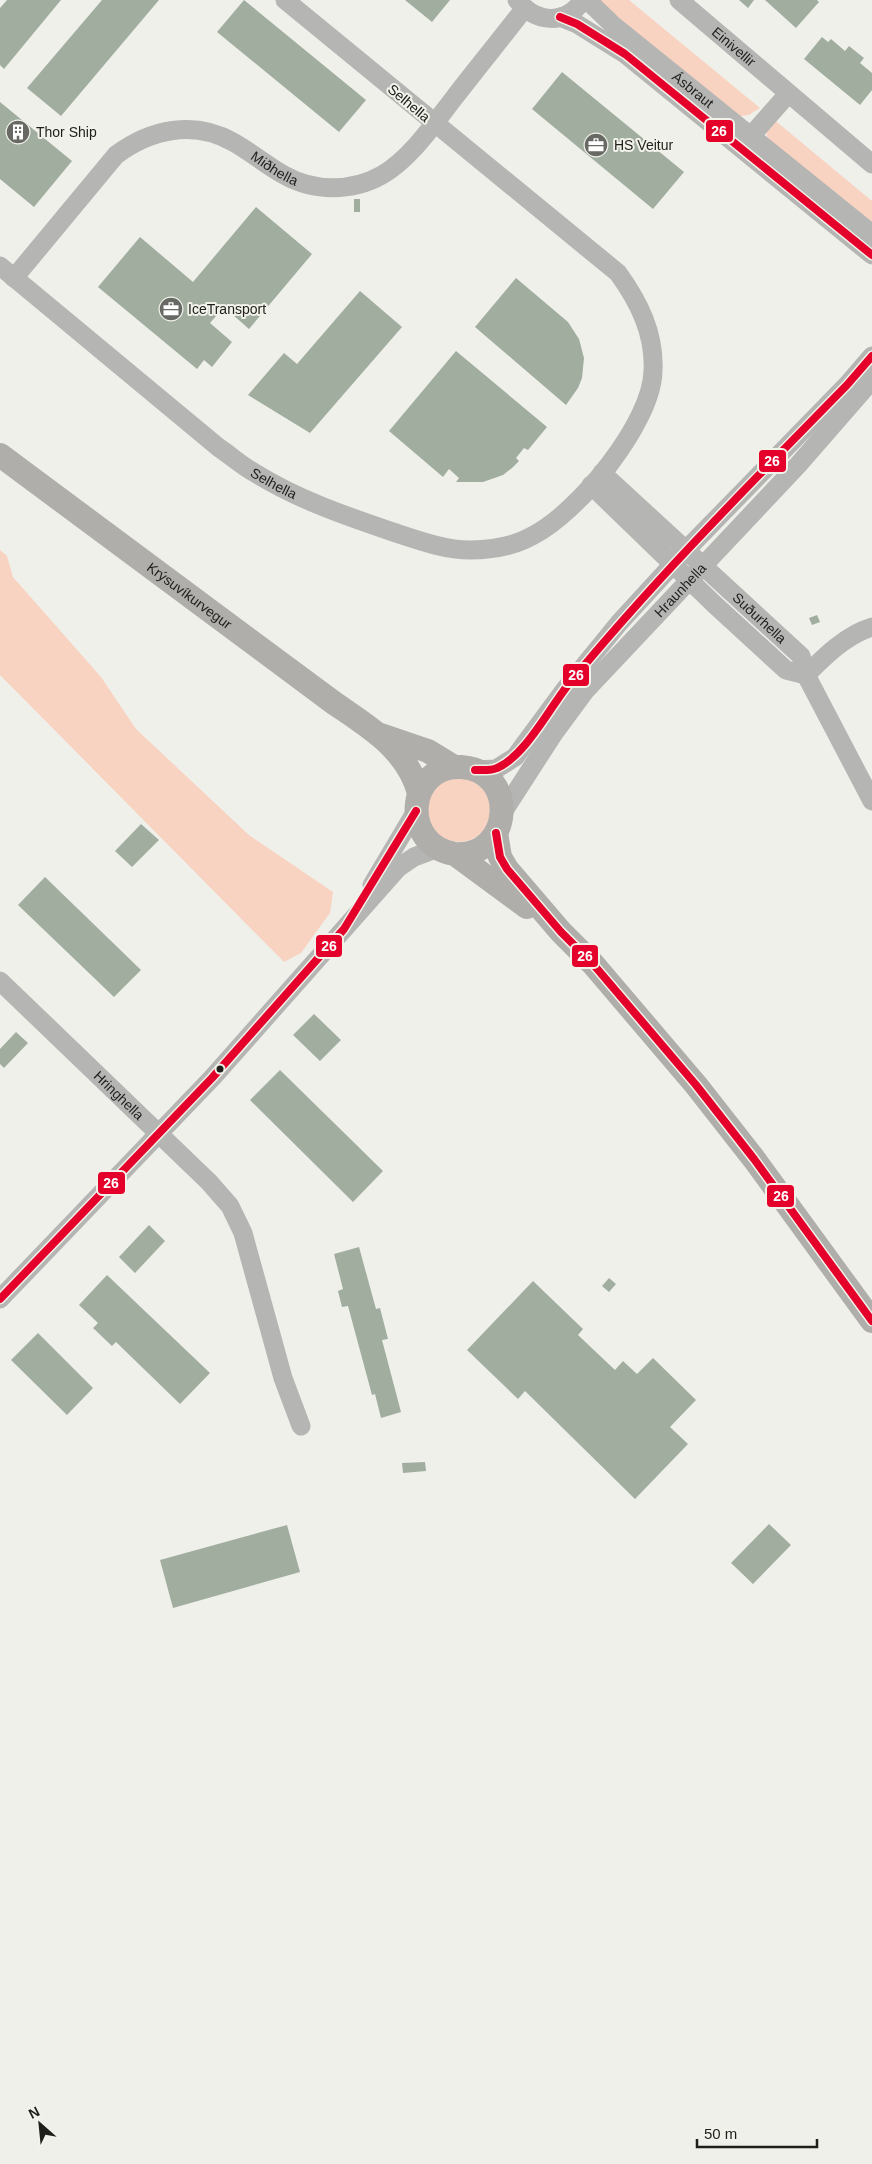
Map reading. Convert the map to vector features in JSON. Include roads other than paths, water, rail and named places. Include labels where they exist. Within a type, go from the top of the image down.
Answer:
[{"type":"main road","name":"Krýsuvíkurvegur","points":[[0,455],[334,703],[381,734],[464,768]]},
{"type":"main road","name":"Krýsuvíkurvegur","points":[[381,734],[414,776],[417,802]]},
{"type":"main road","points":[[561,932],[422,833],[417,802],[433,776],[464,768],[489,778],[496,787],[500,797],[498,848],[507,869],[561,932],[599,970],[696,1085],[754,1159],[872,1321]]},
{"type":"main road","points":[[447,851],[467,853],[478,849],[488,842],[499,822]]},
{"type":"street","name":"Selhella","points":[[7,272],[218,446],[253,473],[291,494],[331,511],[439,546],[469,550],[501,548],[532,536],[554,522],[596,479],[634,430],[644,408],[653,372],[648,329],[633,294],[618,273],[285,0]]},
{"type":"street","points":[[521,4],[535,16],[548,19],[570,13],[583,0]]},
{"type":"street","name":"Ásbraut","points":[[587,0],[614,26],[872,234]]},
{"type":"street","name":"Einivellir","points":[[679,0],[872,164]]},
{"type":"street","name":"Miðhella","points":[[7,272],[116,155],[128,146],[155,134],[186,129],[211,133],[233,142],[285,176],[309,186],[338,188],[367,182],[393,168],[434,124],[521,4]]},
{"type":"street","name":"Ásbraut","points":[[560,17],[577,24],[625,54],[872,255]]},
{"type":"street","points":[[750,137],[788,94]]},
{"type":"street","name":"Hraunhella","points":[[464,768],[496,770],[516,757],[566,688],[607,638],[686,550],[848,385],[872,356]]},
{"type":"street","name":"Hraunhella","points":[[499,822],[554,733],[585,692],[798,465],[872,380]]},
{"type":"street","points":[[596,479],[704,566]]},
{"type":"street","points":[[596,479],[690,581]]},
{"type":"street","name":"Suðurhella","points":[[704,566],[801,656],[806,675],[872,801]]},
{"type":"street","name":"Suðurhella","points":[[690,581],[786,670],[806,675]]},
{"type":"street","points":[[806,675],[831,650],[861,630],[872,627]]},
{"type":"street","points":[[344,929],[417,802]]},
{"type":"street","points":[[0,1299],[219,1070],[406,861],[447,851]]},
{"type":"street","name":"Hringhella","points":[[0,981],[209,1182],[230,1206],[243,1233],[283,1378],[301,1426]]},
{"type":"place","name":"Thor Ship","points":[[18,132]]},
{"type":"place","name":"HS Veitur","points":[[596,145]]},
{"type":"place","name":"IceTransport","points":[[171,309]]}]
